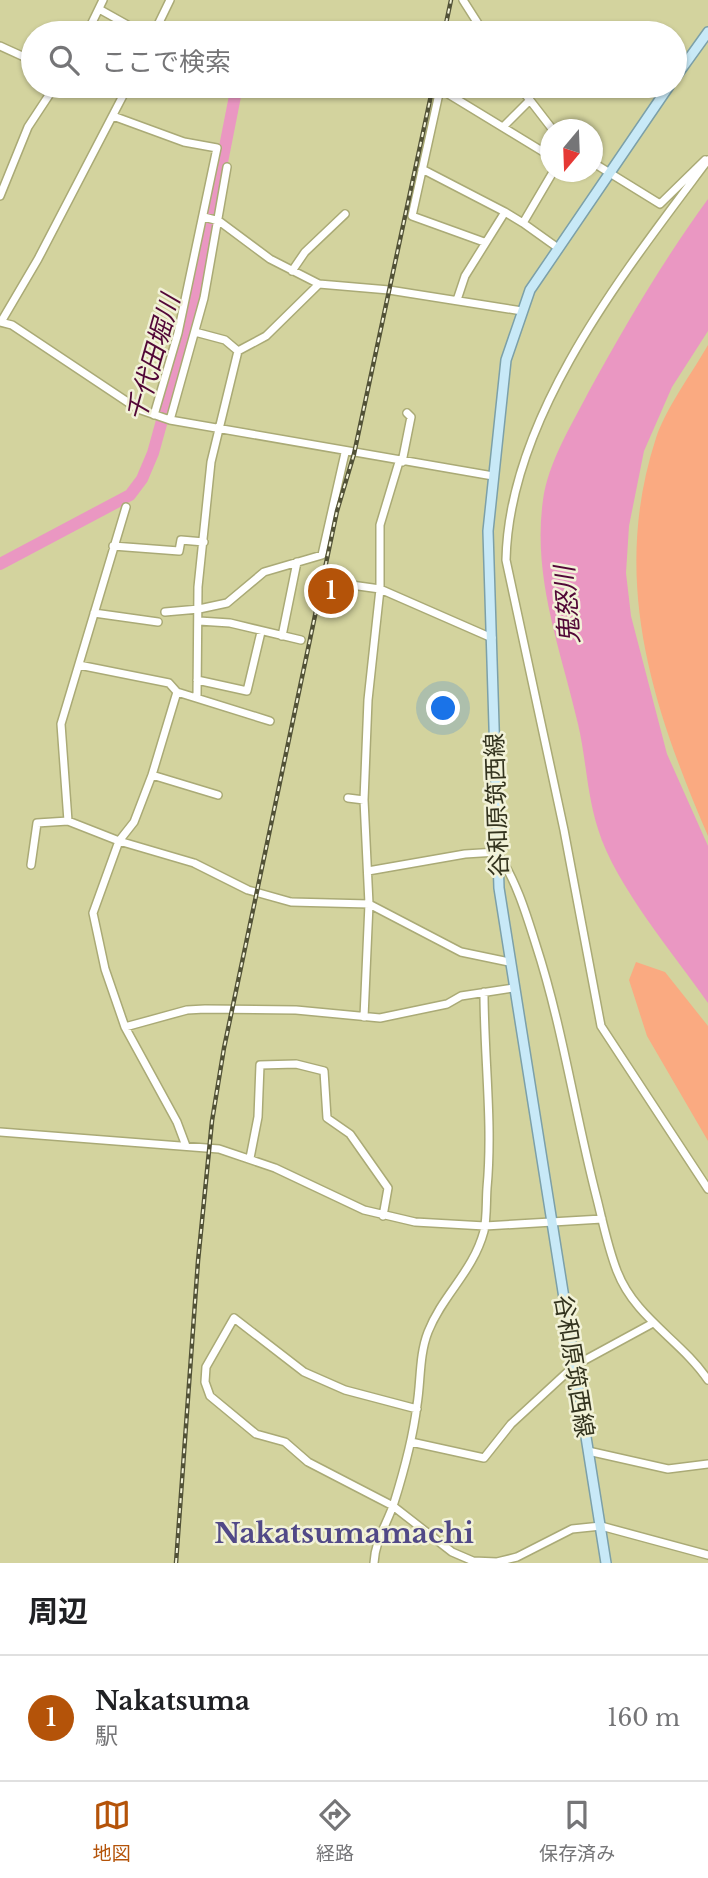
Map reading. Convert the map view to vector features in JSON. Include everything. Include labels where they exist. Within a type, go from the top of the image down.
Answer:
[{"type":"main road","points":[[687,61],[708,32]]},
{"type":"main road","name":"谷和原筑西線","points":[[606,1563],[509,962],[497,852],[488,559],[493,476],[506,360],[522,311],[530,290],[661,98]]},
{"type":"street","points":[[93,21],[103,0]]},
{"type":"street","points":[[160,21],[170,0]]},
{"type":"street","points":[[463,0],[476,21]]},
{"type":"street","points":[[99,9],[120,21]]},
{"type":"street","points":[[0,46],[21,56]]},
{"type":"street","points":[[0,196],[24,134],[47,98]]},
{"type":"street","points":[[122,98],[38,258],[0,322],[12,325],[138,409],[170,420],[345,453],[493,476]]},
{"type":"street","points":[[439,98],[412,216],[484,242]]},
{"type":"street","points":[[457,98],[540,149]]},
{"type":"street","points":[[503,127],[530,100],[545,119]]},
{"type":"street","points":[[113,116],[184,142],[217,148],[178,333],[154,415]]},
{"type":"street","points":[[603,167],[660,204],[708,159]]},
{"type":"street","points":[[708,159],[641,249],[545,406],[531,438],[514,498],[508,523],[506,560],[564,830],[600,1026],[708,1189]]},
{"type":"street","points":[[170,420],[195,332],[219,221],[227,167]]},
{"type":"street","points":[[422,169],[505,212],[558,248]]},
{"type":"street","points":[[523,223],[548,182]]},
{"type":"street","points":[[457,300],[464,276],[505,212]]},
{"type":"street","points":[[292,271],[305,252],[345,214]]},
{"type":"street","points":[[204,217],[219,221],[292,271],[319,284],[457,300],[522,311]]},
{"type":"street","points":[[197,697],[200,609],[198,587],[211,462],[238,351],[266,336],[319,284]]},
{"type":"street","points":[[195,332],[225,340],[238,351]]},
{"type":"street","points":[[364,1017],[369,904],[365,800],[368,700],[380,589],[380,525],[411,417],[407,413]]},
{"type":"street","points":[[165,612],[227,603],[264,572],[322,555],[345,453]]},
{"type":"street","points":[[68,821],[61,724],[126,507]]},
{"type":"street","points":[[113,546],[179,551],[181,540],[204,542]]},
{"type":"street","points":[[282,636],[297,562]]},
{"type":"street","points":[[337,583],[380,589],[492,638]]},
{"type":"street","points":[[93,613],[158,622]]},
{"type":"street","points":[[199,621],[230,623],[301,640]]},
{"type":"street","points":[[197,680],[247,691],[261,632]]},
{"type":"street","points":[[79,665],[169,683],[177,692],[270,721]]},
{"type":"street","points":[[177,692],[152,775],[134,822],[119,841],[93,913],[105,969],[125,1027],[177,1122],[186,1146]]},
{"type":"street","points":[[152,775],[218,795]]},
{"type":"street","points":[[348,798],[365,800]]},
{"type":"street","points":[[31,865],[37,822],[68,821],[119,841],[194,863],[248,890],[290,902],[369,904],[461,951],[509,962]]},
{"type":"street","points":[[368,871],[465,854],[497,852],[524,906],[542,961],[566,1054],[578,1127],[617,1270],[631,1300],[695,1362],[708,1380]]},
{"type":"street","points":[[125,1027],[187,1010],[205,1009],[296,1010],[364,1017],[413,1012],[484,992],[513,988]]},
{"type":"street","points":[[374,1563],[377,1540],[393,1506],[411,1442],[422,1351],[428,1332],[438,1310],[463,1278],[479,1248],[485,1226],[489,1146],[484,992]]},
{"type":"street","points":[[250,1158],[258,1117],[260,1065],[296,1064],[324,1071],[327,1118],[350,1134],[388,1188],[383,1216]]},
{"type":"street","points":[[0,1132],[219,1149],[250,1158],[333,1197],[383,1216],[415,1222],[485,1226],[602,1219]]},
{"type":"street","points":[[417,1409],[345,1390],[304,1372],[234,1318],[206,1367],[205,1382],[210,1396],[256,1434],[285,1442],[308,1462],[393,1506],[452,1552],[473,1561],[497,1562],[517,1557],[572,1529],[601,1527],[708,1555]]},
{"type":"street","points":[[411,1442],[484,1458],[511,1424],[574,1366],[653,1323]]},
{"type":"street","points":[[588,1451],[668,1469],[708,1464]]},
{"type":"shaded area","points":[[708,345],[708,836],[670,739],[655,690],[637,592],[637,541],[643,490],[656,438],[673,403]]},
{"type":"shaded area","points":[[636,962],[665,972],[708,1026],[708,1141],[647,1036],[629,980]]},
{"type":"water","name":"鬼怒川","points":[[708,199],[708,331],[672,387],[644,451],[629,526],[626,573],[631,616],[667,754],[708,846],[708,1003],[631,896],[606,851],[598,829],[578,724],[550,614],[541,558],[541,529],[546,486],[568,432],[645,294]]},
{"type":"waterway","name":"千代田堀川","points":[[0,564],[130,495],[142,479],[153,453],[198,284],[235,98]]},
{"type":"railway","points":[[447,21],[451,0]]},
{"type":"railway","points":[[176,1563],[198,1261],[212,1121],[224,1048],[337,511],[354,454],[430,98]]},
{"type":"place","name":"Nakatsuma","points":[[331,591]]},
{"type":"district","name":"Nakatsumamachi","points":[[344,1533]]}]
